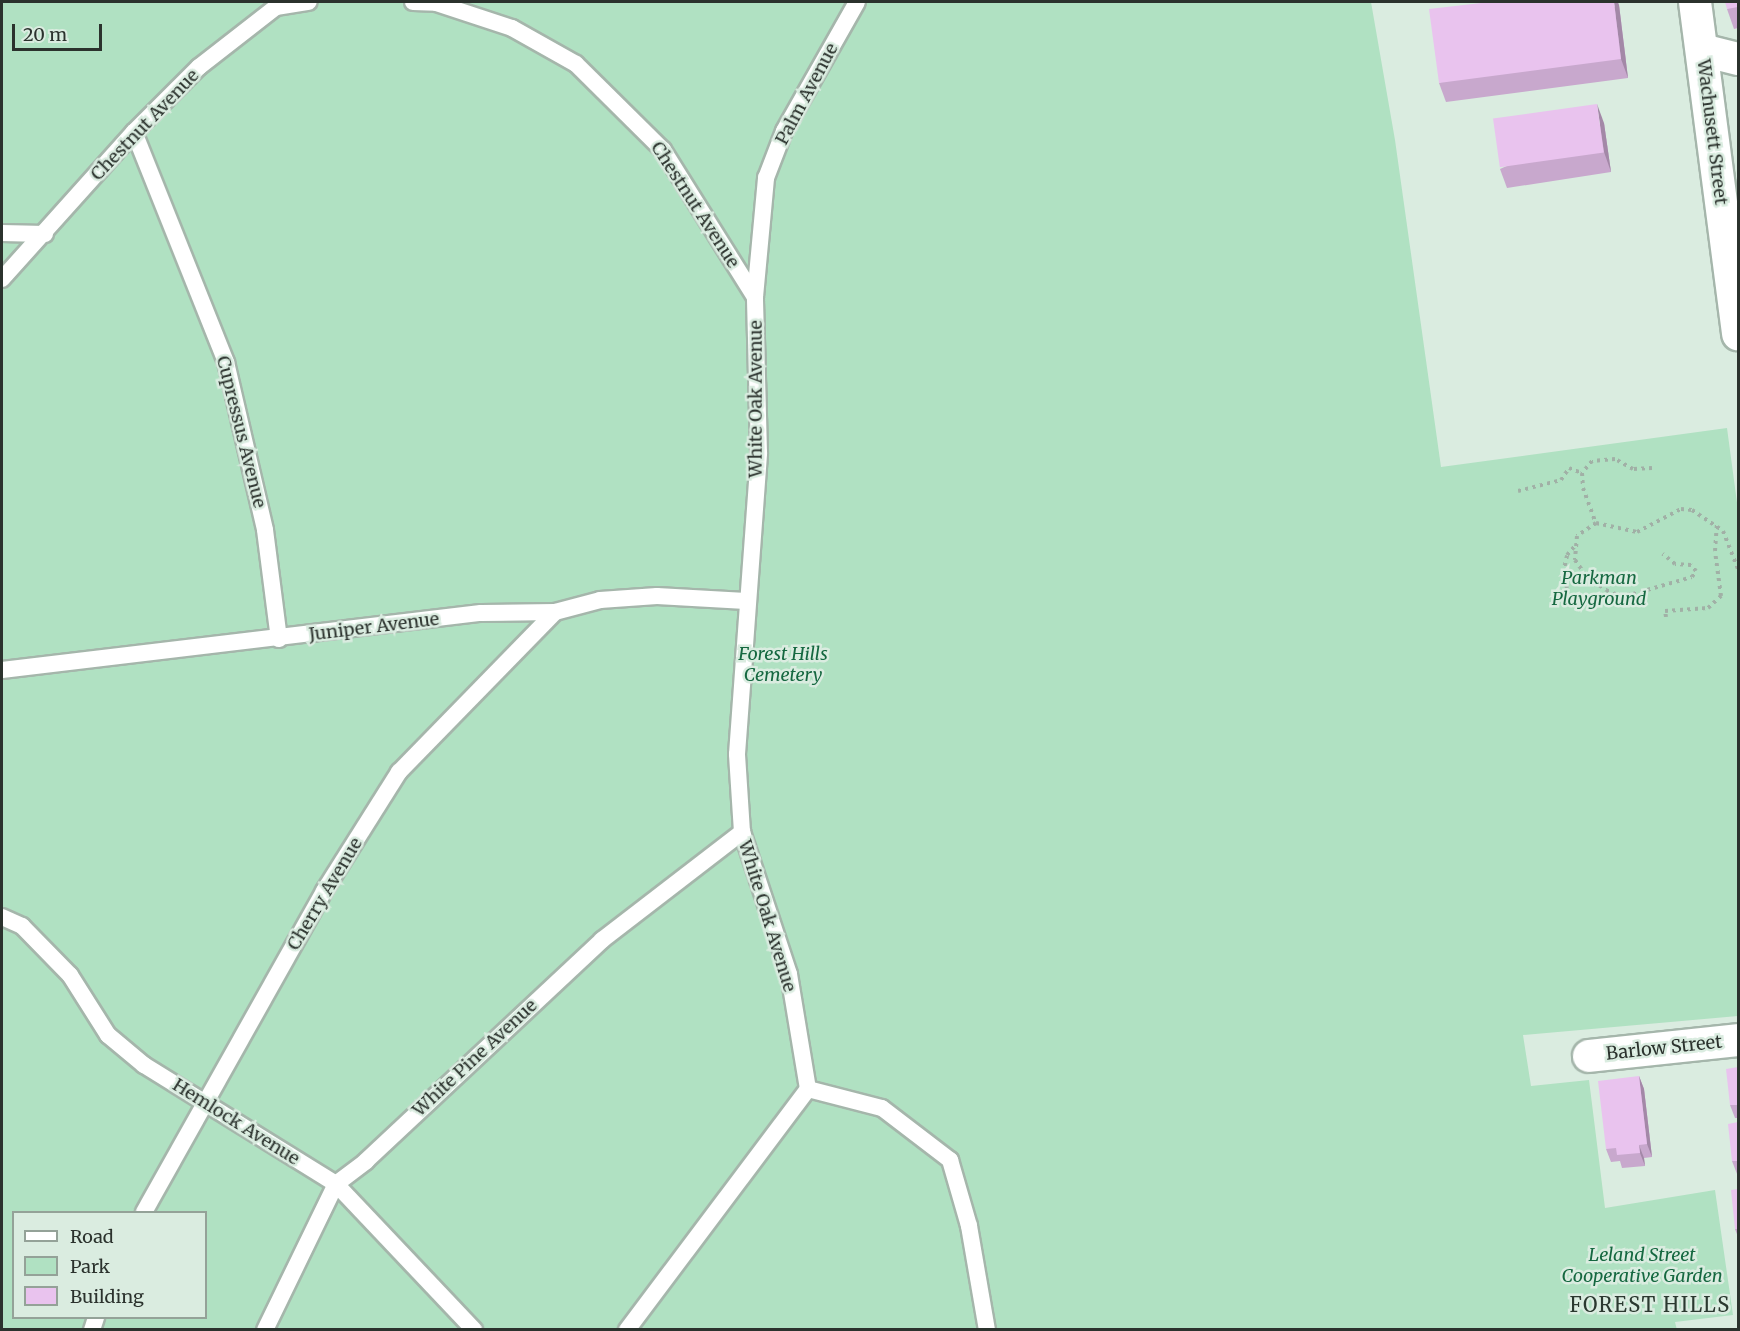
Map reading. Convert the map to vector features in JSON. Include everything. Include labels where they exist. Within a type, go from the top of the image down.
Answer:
[{"type":"street","name":"Wachusett Street","points":[[1695,2],[1738,334]]},
{"type":"street","points":[[1702,50],[1738,59]]},
{"type":"street","name":"Barlow Street","points":[[1589,1056],[1738,1040]]},
{"type":"lane","name":"Chestnut Avenue","points":[[2,279],[45,234],[134,132],[199,67],[276,7],[309,2]]},
{"type":"lane","name":"Chestnut Avenue","points":[[413,2],[436,3],[512,28],[576,64],[663,150],[754,297]]},
{"type":"lane","name":"Palm Avenue","points":[[754,297],[766,178],[784,131],[857,2]]},
{"type":"lane","name":"Cupressus Avenue","points":[[134,132],[226,362],[265,530],[279,639]]},
{"type":"lane","points":[[2,233],[45,234]]},
{"type":"lane","name":"White Oak Avenue","points":[[754,297],[759,453],[746,601],[737,754],[742,832],[789,974],[808,1089]]},
{"type":"lane","name":"Juniper Avenue","points":[[2,670],[481,614],[555,612],[600,600],[657,596],[746,601]]},
{"type":"lane","name":"Cherry Avenue","points":[[145,1211],[208,1104],[324,891],[399,772],[555,612]]},
{"type":"lane","name":"White Pine Avenue","points":[[265,1329],[336,1184],[366,1161],[602,940],[742,832]]},
{"type":"lane","name":"Hemlock Avenue","points":[[2,917],[22,926],[70,975],[108,1035],[144,1065],[336,1184],[474,1329]]},
{"type":"lane","points":[[627,1329],[808,1089],[882,1108],[950,1160],[969,1226],[987,1329]]},
{"type":"path","points":[[1596,523],[1586,500],[1582,473],[1592,461],[1605,458],[1633,469],[1652,468]]},
{"type":"path","points":[[1518,491],[1561,480],[1569,468],[1582,473]]},
{"type":"path","points":[[1663,554],[1675,564],[1691,566],[1696,571],[1692,577],[1669,587],[1620,596],[1587,577],[1575,560],[1574,547],[1577,536],[1596,523],[1637,532],[1681,509],[1707,516],[1717,525],[1728,539],[1738,569]]},
{"type":"path","points":[[1666,617],[1665,611],[1708,608],[1721,596],[1715,551],[1717,525]]},
{"type":"path","points":[[1567,588],[1563,573],[1567,555],[1574,547]]},
{"type":"green space","name":"Forest Hills Cemetery","points":[[2,2],[1371,2],[1395,140],[1441,467],[1727,428],[1738,510],[1738,1016],[1523,1035],[1531,1086],[1589,1080],[1605,1208],[1715,1190],[1733,1315],[1675,1322],[1677,1330],[2,1330]]},
{"type":"building","points":[[1490,2],[1614,2],[1621,59],[1439,83],[1429,9]]},
{"type":"building","points":[[1725,2],[1738,2],[1738,7],[1727,9]]},
{"type":"building","points":[[1597,104],[1604,153],[1500,167],[1493,119]]},
{"type":"building","points":[[1738,1067],[1738,1105],[1730,1105],[1726,1069]]},
{"type":"building","points":[[1639,1076],[1647,1144],[1639,1145],[1640,1153],[1617,1155],[1616,1148],[1606,1149],[1598,1081]]},
{"type":"building","points":[[1738,1122],[1738,1161],[1732,1161],[1728,1124]]},
{"type":"building","points":[[1738,1189],[1738,1229],[1735,1229],[1731,1190]]},
{"type":"district","name":"FOREST HILLS","points":[[1650,1304]]},
{"type":"park label","name":"Parkman Playground","points":[[1599,589]]},
{"type":"park label","name":"Leland Street Cooperative Garden","points":[[1642,1266]]}]
